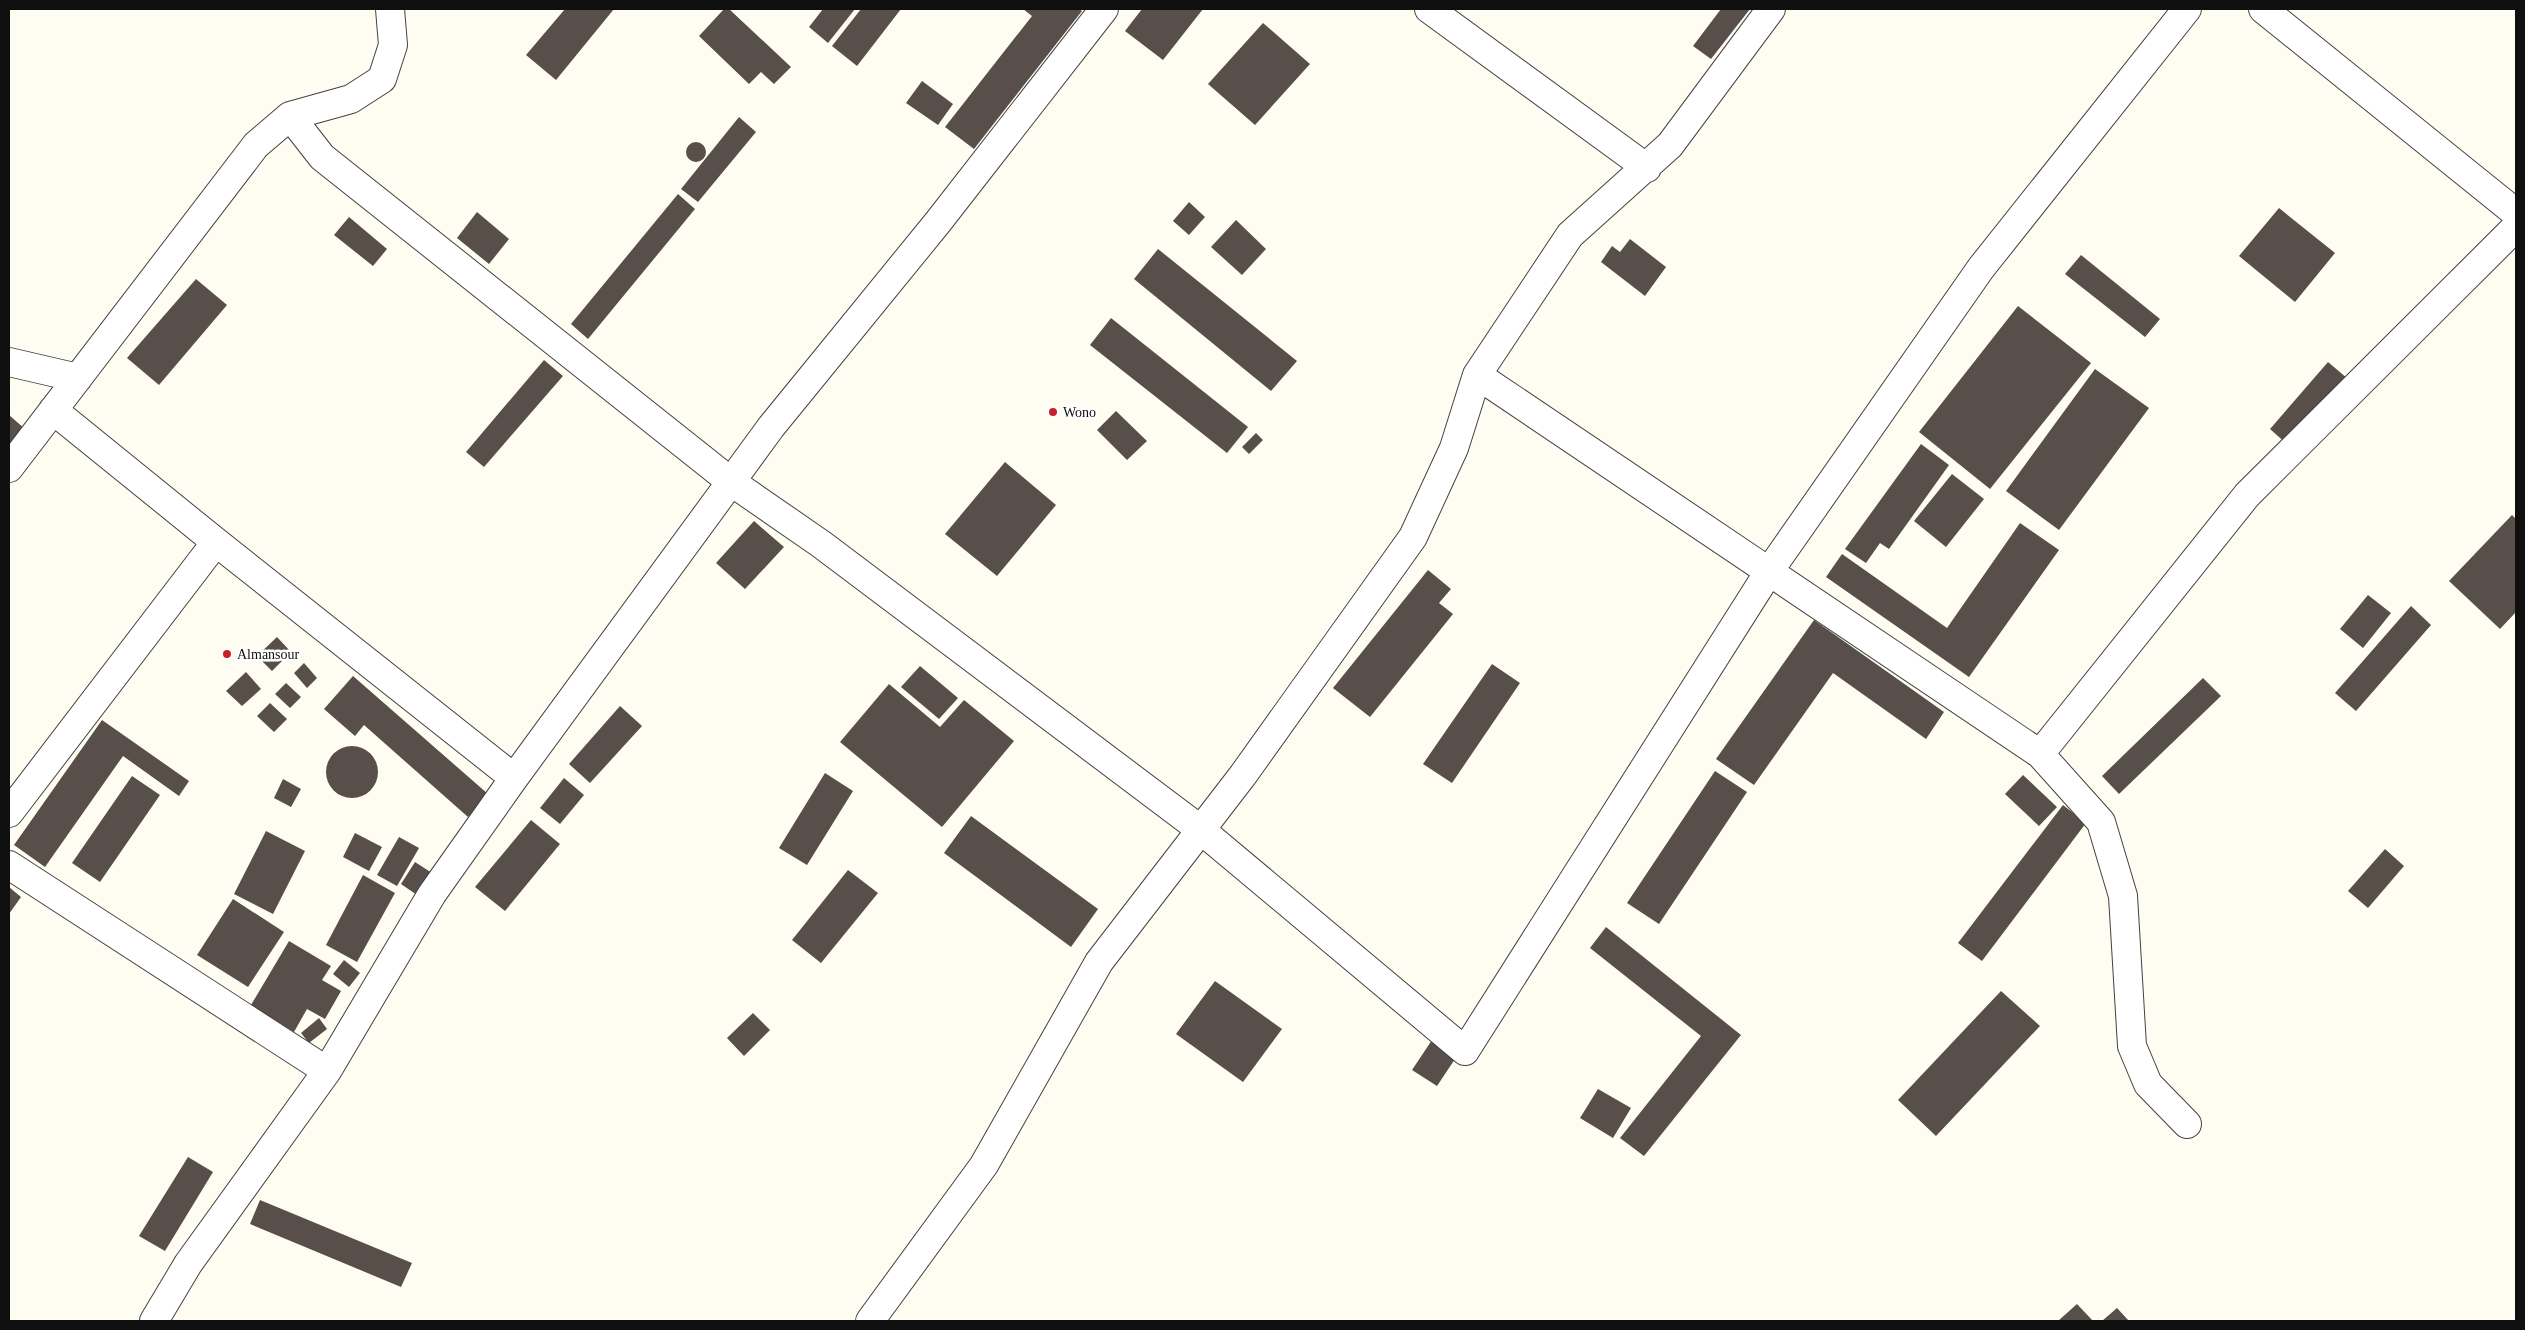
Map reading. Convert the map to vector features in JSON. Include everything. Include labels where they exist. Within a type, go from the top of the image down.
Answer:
[{"type":"street","points":[[9,468],[256,144],[290,116],[351,99],[382,79],[393,45],[390,9]]},
{"type":"street","points":[[154,1321],[188,1264],[327,1071],[432,894],[514,778],[771,427],[938,222],[1104,9]]},
{"type":"street","points":[[1429,9],[1647,168]]},
{"type":"street","points":[[870,1321],[984,1165],[1099,962],[1243,775],[1413,537],[1454,448],[1477,375],[1570,235],[1647,168],[1670,145],[1771,9]]},
{"type":"street","points":[[290,116],[322,157],[730,481],[821,544],[1201,830],[1465,1051],[1770,570],[1981,268],[2187,9]]},
{"type":"street","points":[[2262,9],[2516,213]]},
{"type":"street","points":[[2040,754],[2247,495],[2516,227]]},
{"type":"street","points":[[9,362],[78,378]]},
{"type":"street","points":[[1477,375],[1770,570],[2040,754],[2101,822],[2123,896],[2132,1046],[2148,1084],[2186,1124]]},
{"type":"street","points":[[53,410],[514,778]]},
{"type":"street","points":[[9,813],[216,542]]},
{"type":"street","points":[[9,866],[327,1071]]},
{"type":"building","points":[[565,9],[614,9],[556,80],[526,55]]},
{"type":"building","points":[[724,9],[729,9],[791,67],[774,84],[761,72],[749,84],[699,36]]},
{"type":"building","points":[[823,9],[855,9],[828,43],[809,27]]},
{"type":"building","points":[[861,9],[901,9],[857,66],[832,46]]},
{"type":"building","points":[[1023,9],[1079,9],[1082,11],[974,149],[945,127],[1032,16]]},
{"type":"building","points":[[1142,9],[1203,9],[1163,60],[1125,31]]},
{"type":"building","points":[[1721,9],[1750,9],[1711,59],[1693,46]]},
{"type":"building","points":[[1263,23],[1310,64],[1255,125],[1208,84]]},
{"type":"building","points":[[922,81],[953,104],[938,125],[906,103]]},
{"type":"building","points":[[739,117],[756,132],[698,202],[681,189]]},
{"type":"building","points":[[696,142],[703,145],[706,152],[703,159],[696,162],[689,159],[686,152],[689,145]]},
{"type":"building","points":[[678,194],[695,209],[588,339],[571,324]]},
{"type":"building","points":[[1189,202],[1205,217],[1189,235],[1173,221]]},
{"type":"building","points":[[2279,208],[2335,253],[2295,302],[2239,256]]},
{"type":"building","points":[[477,212],[509,239],[489,264],[457,238]]},
{"type":"building","points":[[349,217],[387,249],[373,266],[334,235]]},
{"type":"building","points":[[1236,220],[1266,249],[1242,275],[1211,247]]},
{"type":"building","points":[[1630,239],[1666,267],[1645,296],[1601,262],[1612,246],[1620,252]]},
{"type":"building","points":[[1158,249],[1297,361],[1271,391],[1134,279]]},
{"type":"building","points":[[2081,255],[2160,319],[2145,337],[2065,274]]},
{"type":"building","points":[[196,279],[227,305],[159,385],[127,358]]},
{"type":"building","points":[[2018,306],[2091,363],[1990,489],[1919,432]]},
{"type":"building","points":[[1111,318],[1248,427],[1227,453],[1090,345]]},
{"type":"building","points":[[544,360],[563,376],[484,467],[466,452]]},
{"type":"building","points":[[2328,362],[2348,379],[2289,446],[2270,429]]},
{"type":"building","points":[[2095,369],[2149,408],[2059,530],[2006,491]]},
{"type":"building","points":[[1116,411],[1147,441],[1127,460],[1097,430]]},
{"type":"building","points":[[9,415],[25,429],[9,448]]},
{"type":"building","points":[[1256,433],[1263,440],[1249,454],[1242,447]]},
{"type":"building","points":[[1921,444],[1949,465],[1889,549],[1880,543],[1866,563],[1845,549]]},
{"type":"building","points":[[1005,462],[1056,505],[997,576],[945,534]]},
{"type":"building","points":[[1952,474],[1984,499],[1946,547],[1914,521]]},
{"type":"building","points":[[2512,515],[2516,519],[2516,612],[2500,629],[2449,581]]},
{"type":"building","points":[[754,521],[784,547],[745,589],[716,563]]},
{"type":"building","points":[[2020,523],[2059,550],[1969,677],[1826,577],[1842,554],[1947,628]]},
{"type":"building","points":[[1428,570],[1451,589],[1439,603],[1453,614],[1370,717],[1333,688]]},
{"type":"building","points":[[2368,595],[2391,613],[2363,648],[2340,629]]},
{"type":"building","points":[[2411,606],[2431,625],[2356,711],[2335,693]]},
{"type":"building","points":[[1814,620],[1944,712],[1926,739],[1833,673],[1754,785],[1716,759]]},
{"type":"building","points":[[277,637],[291,652],[272,671],[257,656]]},
{"type":"building","points":[[304,663],[317,678],[307,688],[294,673]]},
{"type":"building","points":[[1492,664],[1520,683],[1452,783],[1423,764]]},
{"type":"building","points":[[920,666],[958,698],[939,719],[901,687]]},
{"type":"building","points":[[246,672],[261,689],[242,706],[226,691]]},
{"type":"building","points":[[353,676],[488,794],[468,817],[364,725],[355,736],[324,709]]},
{"type":"building","points":[[2203,678],[2221,696],[2119,794],[2102,776]]},
{"type":"building","points":[[286,683],[301,697],[290,708],[275,694]]},
{"type":"building","points":[[889,684],[940,727],[964,700],[1014,741],[942,827],[840,742]]},
{"type":"building","points":[[270,703],[287,719],[274,732],[257,716]]},
{"type":"building","points":[[620,706],[642,726],[590,783],[569,764]]},
{"type":"building","points":[[102,720],[189,781],[179,796],[123,756],[45,867],[14,845]]},
{"type":"building","points":[[347,746],[357,746],[371,753],[378,767],[378,777],[371,791],[357,798],[347,798],[337,794],[330,787],[326,777],[326,767],[330,757],[337,750]]},
{"type":"building","points":[[1715,771],[1747,792],[1659,924],[1627,903]]},
{"type":"building","points":[[825,773],[853,791],[807,865],[779,848]]},
{"type":"building","points":[[2023,775],[2057,807],[2039,826],[2005,794]]},
{"type":"building","points":[[132,776],[160,795],[100,882],[72,863]]},
{"type":"building","points":[[564,778],[584,795],[560,824],[540,808]]},
{"type":"building","points":[[283,779],[301,789],[291,807],[274,798]]},
{"type":"building","points":[[2063,805],[2086,823],[1982,961],[1958,943]]},
{"type":"building","points":[[971,816],[1098,909],[1071,947],[944,853]]},
{"type":"building","points":[[531,820],[560,844],[505,911],[475,887]]},
{"type":"building","points":[[266,831],[305,851],[273,914],[234,894]]},
{"type":"building","points":[[355,833],[382,847],[369,871],[343,857]]},
{"type":"building","points":[[399,837],[419,848],[397,886],[377,875]]},
{"type":"building","points":[[2385,849],[2404,866],[2368,908],[2348,891]]},
{"type":"building","points":[[415,862],[432,873],[417,895],[401,884]]},
{"type":"building","points":[[848,870],[878,893],[821,963],[792,940]]},
{"type":"building","points":[[363,875],[395,893],[357,962],[326,945]]},
{"type":"building","points":[[9,887],[21,897],[9,914]]},
{"type":"building","points":[[233,899],[284,932],[248,987],[197,955]]},
{"type":"building","points":[[1606,927],[1741,1035],[1644,1156],[1620,1138],[1701,1036],[1590,948]]},
{"type":"building","points":[[289,941],[331,966],[322,980],[341,991],[325,1019],[307,1009],[294,1032],[251,1005]]},
{"type":"building","points":[[344,960],[360,973],[349,987],[333,974]]},
{"type":"building","points":[[1215,981],[1282,1029],[1243,1082],[1176,1034]]},
{"type":"building","points":[[2001,991],[2040,1026],[1936,1136],[1898,1100]]},
{"type":"building","points":[[753,1013],[770,1030],[744,1056],[727,1038]]},
{"type":"building","points":[[319,1018],[327,1029],[309,1043],[301,1033]]},
{"type":"building","points":[[1436,1034],[1461,1050],[1437,1086],[1412,1070]]},
{"type":"building","points":[[1598,1089],[1631,1108],[1613,1138],[1580,1118]]},
{"type":"building","points":[[188,1157],[213,1172],[165,1251],[139,1236]]},
{"type":"building","points":[[260,1200],[412,1263],[401,1287],[250,1224]]},
{"type":"building","points":[[2077,1304],[2093,1321],[2058,1321]]},
{"type":"building","points":[[2117,1308],[2129,1321],[2102,1321]]},
{"type":"place","name":"Wono","points":[[1053,412]]},
{"type":"place","name":"Almansour","points":[[227,654]]}]
